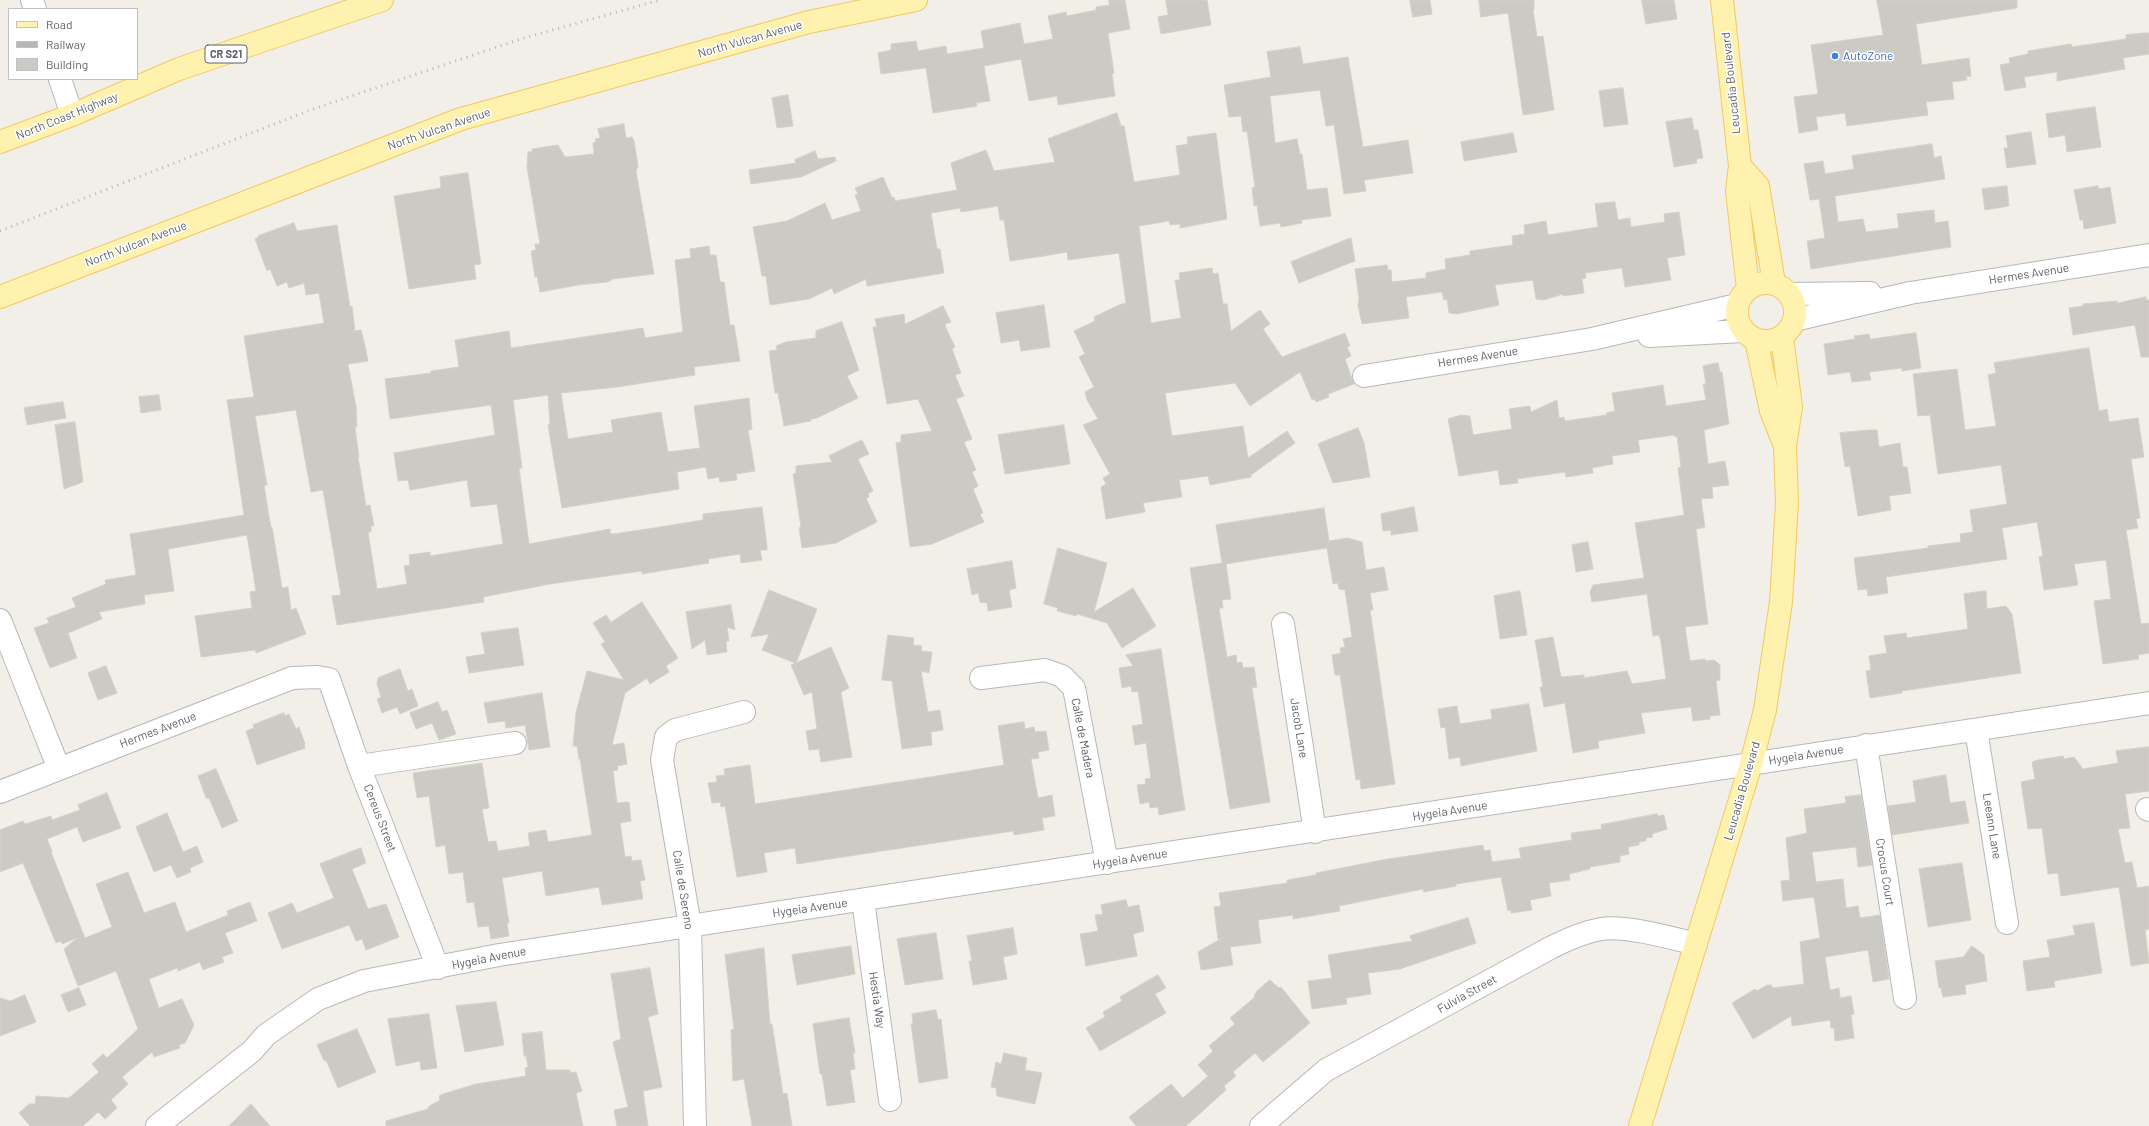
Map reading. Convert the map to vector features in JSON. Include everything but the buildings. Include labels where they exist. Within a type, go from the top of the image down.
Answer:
[{"type":"main road","name":"North Coast Highway","points":[[0,142],[72,115],[179,70],[382,0]]},
{"type":"main road","name":"North Vulcan Avenue","points":[[0,296],[461,119],[809,22],[916,0]]},
{"type":"main road","name":"Leucadia Boulevard","points":[[1722,0],[1740,166],[1737,191],[1742,297]]},
{"type":"main road","points":[[1740,166],[1758,186],[1782,289],[1795,307],[1788,329],[1766,342],[1750,336],[1738,321],[1742,297],[1765,282],[1782,289]]},
{"type":"main road","name":"Leucadia Boulevard","points":[[1640,1126],[1751,764],[1765,710],[1781,602],[1787,503],[1785,446],[1791,407],[1788,329]]},
{"type":"main road","name":"Leucadia Boulevard","points":[[1750,336],[1771,411],[1785,446]]},
{"type":"street","points":[[60,80],[72,115]]},
{"type":"street","name":"Hermes Avenue","points":[[1788,329],[1910,293],[2149,256]]},
{"type":"street","name":"Hermes Avenue","points":[[1782,289],[1910,293]]},
{"type":"street","name":"Hermes Avenue","points":[[1364,376],[1592,339],[1742,297]]},
{"type":"street","name":"Hermes Avenue","points":[[1592,339],[1750,336]]},
{"type":"street","points":[[0,620],[59,769]]},
{"type":"street","name":"Jacob Lane","points":[[1283,624],[1314,832]]},
{"type":"street","name":"Calle de Madera","points":[[981,678],[1045,670],[1062,676],[1074,688],[1107,863]]},
{"type":"street","name":"Hermes Avenue","points":[[0,792],[292,678],[317,677]]},
{"type":"street","name":"Cereus Street","points":[[317,677],[329,679],[359,766],[438,968]]},
{"type":"street","name":"Hygeia Avenue","points":[[157,1126],[252,1051],[266,1035],[318,998],[364,981],[438,968],[499,954],[1314,832],[1866,745],[1976,730],[2149,703]]},
{"type":"street","name":"Calle de Sereno","points":[[695,1126],[690,926],[662,760],[666,737],[675,730],[744,712]]},
{"type":"street","name":"Leeann Lane","points":[[1976,730],[2007,923]]},
{"type":"street","points":[[359,766],[515,744]]},
{"type":"street","name":"Crocus Court","points":[[1866,745],[1905,998]]},
{"type":"street","name":"Hestia Way","points":[[863,900],[890,1100]]},
{"type":"street","name":"Fulvia Street","points":[[1261,1126],[1326,1070],[1552,947],[1576,936],[1603,929],[1632,930],[1696,944]]},
{"type":"railway","points":[[0,231],[313,109],[524,38],[660,0]]},
{"type":"place","name":"AutoZone","points":[[1835,56]]}]
